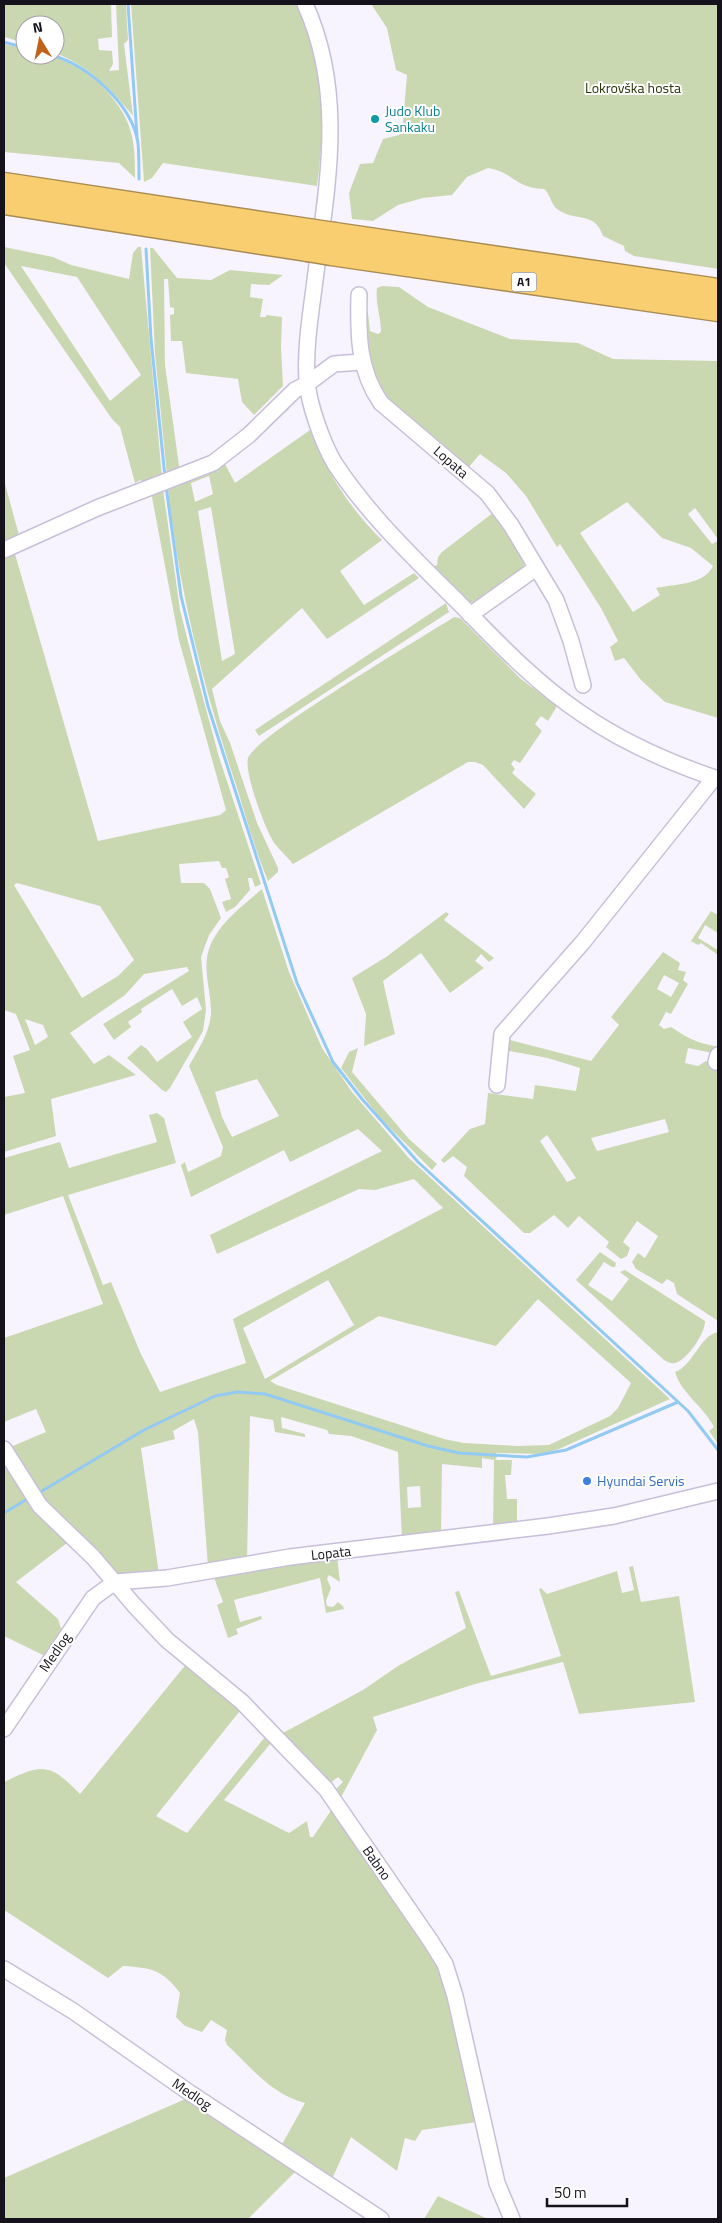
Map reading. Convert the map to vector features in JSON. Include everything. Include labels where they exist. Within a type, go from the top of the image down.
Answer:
[{"type":"highway","name":"A1","points":[[4,184],[307,240],[718,310]]},
{"type":"highway","name":"A1","points":[[4,203],[307,240]]},
{"type":"highway","name":"A1","points":[[333,244],[718,290]]},
{"type":"street","points":[[305,4],[321,46],[327,71],[331,115],[329,171],[310,323],[307,384],[319,427],[334,462],[378,520],[470,615],[526,669],[563,701],[640,749],[716,778],[583,942],[502,1034],[497,1085]]},
{"type":"street","name":"Lopata","points":[[359,295],[361,362],[372,389],[381,403],[486,493],[510,525],[556,600],[572,641],[582,685]]},
{"type":"street","points":[[4,550],[153,485],[180,477],[214,463],[249,435],[294,390],[307,384],[334,364],[361,362]]},
{"type":"street","points":[[470,615],[536,568]]},
{"type":"street","points":[[4,1449],[40,1506],[93,1557],[114,1582]]},
{"type":"street","name":"Lopata","points":[[114,1582],[167,1578],[290,1557],[614,1516],[718,1491]]},
{"type":"street","name":"Medlog","points":[[4,1729],[93,1598],[114,1582]]},
{"type":"street","name":"Babno","points":[[114,1582],[167,1640],[242,1702],[275,1734],[326,1789],[445,1964],[455,1996],[497,2183],[512,2219]]},
{"type":"street","name":"Medlog","points":[[4,1969],[73,2011],[190,2093],[381,2219]]},
{"type":"green space","points":[[4,4],[111,4],[112,37],[98,39],[99,50],[112,51],[113,64],[109,71],[119,70],[116,4],[126,4],[128,40],[124,44],[133,116],[116,96],[89,71],[65,57],[65,15],[15,15],[15,40],[4,37]]},
{"type":"green space","points":[[131,4],[296,4],[312,49],[320,94],[322,116],[317,186],[163,163],[152,178],[144,182]]},
{"type":"green space","name":"Lokrovška hosta","points":[[371,4],[718,4],[718,269],[634,256],[625,251],[624,246],[603,236],[595,223],[557,209],[544,189],[527,186],[503,173],[488,168],[467,177],[452,195],[423,198],[398,205],[373,221],[352,219],[349,193],[360,164],[373,163],[383,139],[399,135],[403,122],[407,75],[396,70],[387,28]]},
{"type":"green space","points":[[4,44],[15,47],[15,65],[65,65],[65,62],[72,64],[98,82],[109,93],[126,119],[131,132],[134,149],[135,178],[119,163],[4,152]]},
{"type":"green space","points":[[4,247],[53,257],[71,265],[129,279],[133,253],[138,247],[141,247],[162,477],[144,482],[140,480],[135,483],[120,427],[112,419],[4,263]],"holes":[[[21,266],[77,277],[141,375],[110,401]]]},
{"type":"green space","points":[[150,248],[153,248],[177,278],[211,280],[230,270],[283,275],[269,285],[251,284],[250,297],[263,299],[260,317],[266,317],[266,315],[282,317],[283,386],[254,415],[242,402],[238,379],[186,373],[182,341],[171,341],[170,315],[174,314],[174,308],[170,307],[168,279],[164,279],[165,365],[180,473],[167,475],[155,354]]},
{"type":"green space","points":[[382,286],[399,287],[428,307],[510,339],[578,343],[613,359],[718,361],[718,539],[695,508],[688,514],[712,544],[718,541],[718,718],[665,702],[641,680],[624,658],[615,661],[610,647],[618,641],[601,608],[560,544],[557,547],[526,496],[506,473],[480,454],[468,468],[392,407],[370,371],[362,311],[368,313],[370,331],[378,334],[381,332],[377,288]],"holes":[[[627,502],[662,538],[691,548],[713,566],[703,577],[696,580],[656,588],[660,595],[633,612],[580,533]]]},
{"type":"green space","points":[[284,405],[289,409],[267,427],[268,429],[224,462],[235,483],[310,430],[331,475],[340,489],[360,516],[382,540],[340,571],[364,605],[414,573],[419,578],[327,639],[302,608],[212,689],[220,721],[230,743],[257,823],[278,868],[278,872],[268,881],[204,680],[186,604],[168,485]],"holes":[[[209,476],[213,494],[195,502],[191,483]],[[211,507],[235,654],[222,661],[198,511]]]},
{"type":"green space","points":[[4,480],[19,535],[136,486],[4,542]]},
{"type":"green space","points":[[163,489],[180,610],[219,757],[261,884],[255,887],[252,878],[248,878],[250,890],[235,907],[226,912],[222,902],[231,899],[225,879],[229,877],[226,868],[222,868],[219,861],[179,864],[181,883],[204,883],[210,889],[221,918],[209,935],[201,957],[206,1010],[203,1031],[170,1088],[166,1092],[162,1090],[127,1058],[141,1045],[147,1049],[157,1062],[192,1037],[183,1022],[202,1009],[197,997],[182,1006],[172,989],[141,1009],[142,1012],[128,1022],[131,1027],[114,1040],[103,1024],[189,971],[187,967],[144,974],[125,995],[70,1033],[94,1064],[109,1055],[136,1075],[51,1099],[56,1136],[4,1152],[4,1097],[25,1093],[13,1056],[30,1050],[16,1014],[4,1010],[4,553],[13,547],[98,841],[220,815],[226,810],[179,640],[151,492]],"holes":[[[17,883],[100,906],[134,960],[118,976],[82,998],[14,885]],[[25,1019],[43,1025],[48,1037],[35,1045]]]},
{"type":"green space","points":[[494,512],[524,563],[523,568],[479,601],[474,603],[466,601],[432,567],[437,565],[438,557],[442,552]]},
{"type":"green space","points":[[446,603],[449,612],[259,736],[255,730]]},
{"type":"green space","points":[[454,617],[460,618],[521,679],[557,706],[548,721],[541,716],[535,724],[542,731],[520,763],[514,760],[511,764],[515,769],[512,773],[536,794],[524,809],[483,765],[468,762],[293,864],[275,844],[266,828],[252,789],[248,758],[258,746],[279,729],[377,664]]},
{"type":"green space","points":[[262,889],[289,972],[322,1048],[352,1092],[408,1157],[670,1399],[559,1449],[542,1454],[496,1453],[497,1457],[495,1460],[512,1460],[511,1475],[505,1475],[507,1499],[517,1499],[517,1526],[493,1529],[494,1460],[482,1458],[482,1468],[442,1464],[441,1535],[402,1540],[398,1452],[351,1436],[329,1434],[327,1430],[281,1417],[282,1428],[305,1434],[305,1437],[275,1432],[273,1420],[250,1416],[247,1560],[208,1567],[198,1432],[194,1419],[173,1431],[175,1439],[141,1448],[159,1574],[119,1576],[55,1517],[8,1448],[46,1432],[36,1409],[4,1422],[4,1338],[103,1304],[63,1196],[4,1215],[4,1158],[60,1142],[69,1168],[157,1142],[149,1115],[157,1113],[164,1118],[176,1163],[68,1195],[103,1285],[111,1282],[140,1352],[160,1392],[246,1363],[233,1319],[443,1208],[414,1179],[375,1190],[359,1189],[217,1254],[210,1235],[382,1151],[358,1129],[290,1162],[284,1150],[191,1197],[181,1165],[185,1162],[188,1172],[221,1156],[223,1147],[189,1066],[203,1041],[210,1020],[211,1003],[206,966],[207,956],[214,938],[223,924]],"holes":[[[257,1079],[279,1116],[232,1137],[222,1117],[215,1092]],[[328,1280],[354,1325],[265,1379],[243,1328]],[[538,1299],[631,1383],[618,1408],[610,1416],[549,1445],[517,1446],[464,1443],[444,1439],[277,1385],[270,1381],[379,1316],[496,1346]],[[420,1486],[421,1507],[408,1508],[407,1487]]]},
{"type":"green space","points":[[711,911],[718,915],[718,933],[705,925],[698,938],[718,950],[718,955],[701,943],[698,945],[691,941]]},
{"type":"green space","points":[[446,912],[449,914],[444,920],[494,958],[489,962],[481,954],[475,961],[484,968],[450,993],[421,953],[383,981],[395,1034],[364,1046],[366,1014],[352,978],[386,957]]},
{"type":"green space","points":[[663,952],[680,963],[678,970],[686,972],[683,980],[688,984],[671,1014],[666,1012],[659,1025],[664,1029],[671,1027],[698,1042],[716,1046],[713,1053],[688,1048],[685,1063],[698,1066],[706,1061],[718,1065],[718,1321],[677,1294],[674,1283],[667,1279],[662,1284],[636,1269],[632,1262],[638,1253],[645,1258],[658,1236],[637,1221],[623,1242],[630,1248],[627,1256],[621,1259],[606,1247],[609,1242],[579,1216],[568,1228],[554,1215],[530,1233],[524,1233],[464,1176],[467,1167],[453,1156],[444,1163],[441,1160],[470,1129],[485,1124],[488,1093],[533,1099],[535,1085],[576,1091],[580,1068],[548,1058],[504,1050],[506,1039],[591,1061],[619,1025],[611,1017]],"holes":[[[664,975],[679,983],[671,997],[657,989]],[[665,1119],[669,1132],[597,1151],[591,1138]],[[547,1135],[576,1178],[567,1182],[540,1141]]]},
{"type":"green space","points":[[358,1048],[352,1072],[409,1139],[437,1164],[432,1170],[380,1118],[341,1068],[349,1052]]},
{"type":"green space","points":[[600,1252],[616,1263],[615,1267],[604,1262],[588,1285],[612,1301],[629,1279],[620,1272],[625,1270],[705,1321],[699,1339],[690,1352],[680,1361],[669,1363],[664,1360],[576,1280]]},
{"type":"green space","points":[[718,1332],[718,1444],[709,1431],[714,1427],[710,1420],[682,1387],[675,1372],[687,1363],[706,1339]]},
{"type":"green space","points":[[4,1457],[71,1540],[16,1582],[58,1619],[63,1634],[45,1656],[4,1636]]},
{"type":"green space","points":[[337,1556],[340,1582],[329,1575],[327,1579],[331,1588],[326,1601],[327,1606],[333,1607],[338,1602],[344,1609],[326,1613],[320,1578],[234,1600],[240,1622],[261,1616],[262,1619],[236,1629],[238,1634],[228,1638],[217,1605],[223,1602],[213,1575]]},
{"type":"green space","points":[[633,1566],[641,1602],[679,1596],[695,1702],[579,1714],[563,1662],[475,1684],[373,1717],[377,1730],[338,1803],[334,1791],[343,1782],[338,1777],[328,1785],[279,1735],[363,1690],[398,1666],[466,1628],[455,1592],[459,1591],[491,1676],[561,1656],[539,1589],[541,1588],[547,1594],[617,1571],[622,1593],[634,1590],[629,1567]]},
{"type":"green space","points":[[188,1662],[243,1707],[156,1816],[187,1833],[269,1732],[275,1738],[224,1800],[289,1833],[307,1821],[310,1837],[313,1837],[334,1806],[442,1964],[477,2122],[422,2130],[415,2141],[405,2138],[397,2171],[351,2137],[332,2179],[281,2146],[305,2103],[293,2099],[272,2087],[254,2071],[227,2045],[225,2040],[227,2030],[211,2020],[202,2032],[185,2026],[176,2017],[180,1993],[161,1974],[149,1969],[123,1966],[108,1978],[4,1910],[4,1782],[37,1769],[45,1769],[61,1776],[80,1794]]},
{"type":"green space","points":[[190,2097],[298,2169],[248,2219],[4,2219],[4,2178]]},
{"type":"green space","points":[[438,2196],[488,2219],[424,2219]]},
{"type":"waterway","points":[[128,4],[137,136]]},
{"type":"waterway","points":[[4,42],[15,45]]},
{"type":"waterway","points":[[65,60],[79,67],[106,88],[127,114],[134,128],[138,143],[139,179]]},
{"type":"waterway","points":[[146,249],[151,339],[165,477]]},
{"type":"waterway","points":[[166,486],[181,596],[208,706],[297,983],[333,1062],[362,1099],[418,1162],[688,1411],[718,1450]]},
{"type":"waterway","points":[[37,1494],[144,1430],[215,1396],[237,1392],[265,1394],[428,1446],[459,1453],[527,1457],[566,1450],[678,1402]]},
{"type":"waterway","points":[[4,1513],[29,1498]]},
{"type":"place","name":"Judo Klub Sankaku","points":[[375,119]]},
{"type":"place","name":"Hyundai Servis","points":[[587,1481]]}]
